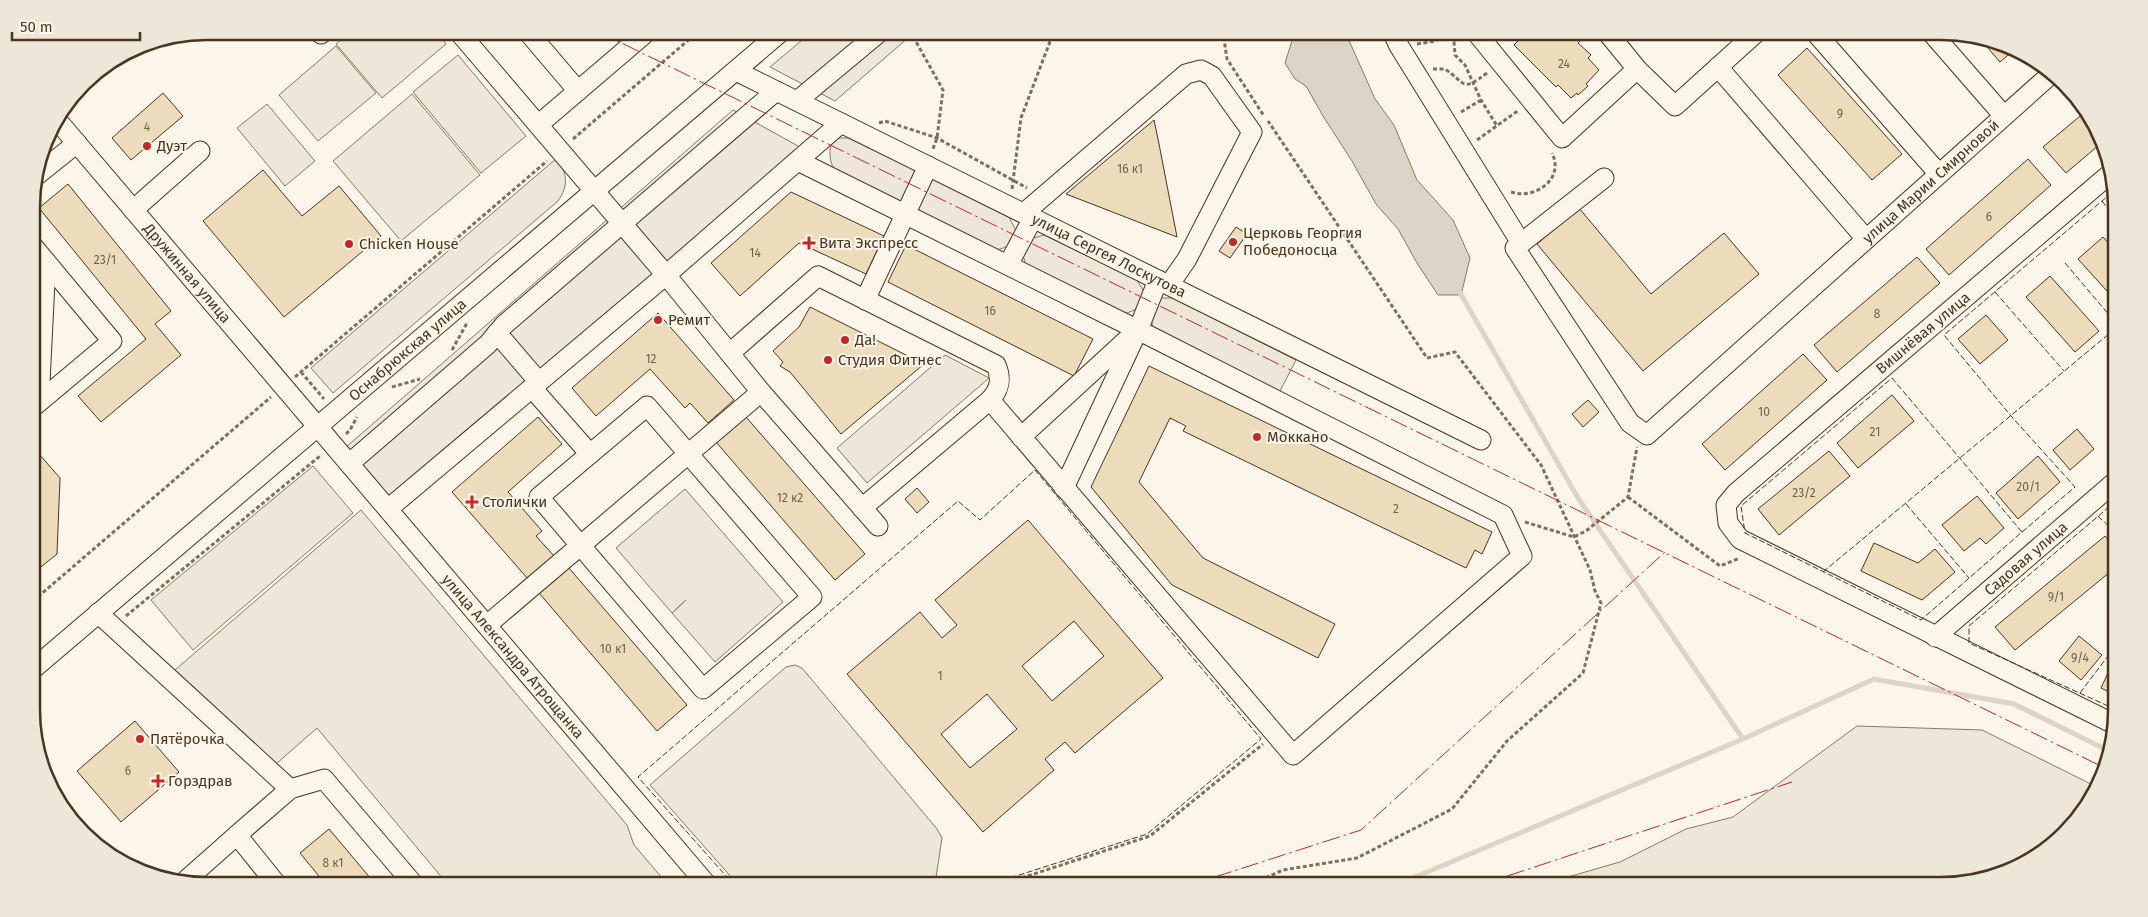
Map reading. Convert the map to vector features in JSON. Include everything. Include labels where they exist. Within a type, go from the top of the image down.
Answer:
[{"type":"street","points":[[470,40],[538,125],[666,275],[761,392],[878,526]]},
{"type":"street","points":[[535,40],[578,91]]},
{"type":"street","points":[[538,125],[638,40]]},
{"type":"street","name":"Оснабрюкская улица","points":[[40,663],[772,40]]},
{"type":"street","points":[[797,101],[870,40]]},
{"type":"street","points":[[1396,40],[1520,243]]},
{"type":"street","points":[[1481,40],[1525,109],[1562,138],[1638,69]]},
{"type":"street","points":[[1614,40],[1638,69],[1675,106],[1748,40]]},
{"type":"street","points":[[1822,40],[1939,174]]},
{"type":"street","points":[[1938,40],[2004,116]]},
{"type":"street","points":[[1718,67],[1866,239]]},
{"type":"street","points":[[1008,265],[1022,213],[1186,74],[1201,70],[1212,76],[1252,132],[1187,259],[1163,282],[1138,330],[1064,488]]},
{"type":"street","name":"улица Сергея Лоскутова","points":[[736,71],[1481,440]]},
{"type":"street","name":"улица Марии Смирновой","points":[[1640,430],[1648,435],[2047,78]]},
{"type":"street","points":[[350,464],[488,344],[504,324],[776,91]]},
{"type":"street","name":"Дружинная улица","points":[[61,125],[132,210],[319,426]]},
{"type":"street","points":[[388,509],[798,161],[848,127]]},
{"type":"street","points":[[45,169],[77,143]]},
{"type":"street","points":[[132,210],[200,151]]},
{"type":"street","points":[[798,161],[1138,330],[1503,515],[1522,556],[1293,755],[990,400]]},
{"type":"street","points":[[866,300],[928,166]]},
{"type":"street","points":[[1604,178],[1515,248],[1630,423],[1640,430]]},
{"type":"street","name":"Вишнёвая улица","points":[[1752,545],[1740,539],[1728,523],[1726,505],[1736,493],[2105,178]]},
{"type":"street","points":[[40,255],[112,341],[40,402]]},
{"type":"street","points":[[40,348],[46,262]]},
{"type":"street","points":[[730,353],[818,276],[996,365],[1001,375],[997,392],[990,400],[862,508]]},
{"type":"street","points":[[1021,437],[1138,330]]},
{"type":"street","points":[[497,333],[590,454]]},
{"type":"street","points":[[487,625],[761,392]]},
{"type":"street","points":[[646,406],[688,454],[812,597],[704,689],[539,497],[646,406]]},
{"type":"street","name":"улица Александра Атрощанка","points":[[319,426],[700,877]]},
{"type":"street","name":"Садовая улица","points":[[1935,637],[2108,488]]},
{"type":"street","points":[[1752,545],[2107,721]]},
{"type":"street","points":[[98,613],[290,789]]},
{"type":"street","points":[[190,876],[290,789],[324,779],[407,877]]},
{"type":"street","points":[[237,835],[271,877]]},
{"type":"path","points":[[40,594],[688,40]]},
{"type":"path","points":[[915,40],[943,90],[937,138],[928,166]]},
{"type":"path","points":[[1022,213],[1012,181],[1021,118],[1051,40]]},
{"type":"path","points":[[1224,40],[1227,59],[1427,358],[1455,352],[1540,465],[1590,570],[1595,591],[1601,603],[1582,672],[1507,741],[1452,809],[1357,858],[1282,870],[1267,877]]},
{"type":"path","points":[[1419,52],[1414,43],[1437,40]]},
{"type":"path","points":[[1452,40],[1455,55],[1465,65],[1481,100],[1497,126]]},
{"type":"path","points":[[1482,66],[1494,80]]},
{"type":"path","points":[[1434,77],[1430,69],[1444,69],[1466,85],[1474,84],[1487,72]]},
{"type":"path","points":[[1454,107],[1458,114],[1481,100]]},
{"type":"path","points":[[1512,103],[1525,109]]},
{"type":"path","points":[[1475,142],[1525,109]]},
{"type":"path","points":[[848,127],[885,121],[937,138],[1012,181],[1043,196]]},
{"type":"path","points":[[1471,135],[1480,149]]},
{"type":"path","points":[[1507,189],[1512,193],[1524,195],[1539,191],[1550,182],[1555,169],[1555,158],[1548,146]]},
{"type":"path","points":[[1503,515],[1574,537],[1586,531],[1628,497],[1640,430]]},
{"type":"path","points":[[112,627],[323,453]]},
{"type":"path","points":[[1628,497],[1720,566],[1738,560],[1752,545]]},
{"type":"path","points":[[1025,877],[1150,836],[1274,734]]},
{"type":"shaded area","points":[[341,40],[443,40],[446,44],[382,98],[336,44]]},
{"type":"shaded area","points":[[802,40],[906,40],[835,101],[770,67]]},
{"type":"shaded area","points":[[1292,40],[1349,40],[1375,99],[1394,125],[1417,180],[1453,220],[1470,258],[1461,295],[1438,295],[1398,229],[1376,204],[1306,86],[1295,79],[1285,63]]},
{"type":"shaded area","points":[[336,46],[376,93],[318,141],[279,95]]},
{"type":"shaded area","points":[[458,55],[526,136],[481,173],[413,92]]},
{"type":"shaded area","points":[[412,94],[480,175],[401,241],[333,161]]},
{"type":"shaded area","points":[[267,104],[315,161],[285,186],[237,128]]},
{"type":"shaded area","points":[[733,110],[816,156],[397,512],[344,449]]},
{"type":"shaded area","points":[[836,138],[848,138],[919,172],[902,203],[856,182],[834,168],[830,159],[830,151],[832,141]]},
{"type":"shaded area","points":[[557,158],[565,174],[564,190],[558,201],[333,393],[311,368]]},
{"type":"shaded area","points":[[930,177],[1009,217],[1016,231],[1009,245],[995,250],[914,210]]},
{"type":"shaded area","points":[[1044,235],[1136,279],[1145,293],[1137,309],[1122,315],[1026,266],[1023,255],[1030,239]]},
{"type":"shaded area","points":[[1160,298],[1173,298],[1296,360],[1280,391],[1153,327],[1150,316]]},
{"type":"shaded area","points":[[945,355],[989,378],[867,483],[837,448]]},
{"type":"shaded area","points":[[313,466],[353,513],[193,650],[151,600]]},
{"type":"shaded area","points":[[685,489],[783,602],[715,662],[616,548]]},
{"type":"shaded area","points":[[361,510],[627,825],[634,845],[661,877],[441,877],[317,728],[276,764],[175,670]]},
{"type":"shaded area","points":[[795,665],[802,668],[937,829],[942,838],[936,877],[731,877],[650,785],[786,667]]},
{"type":"shaded area","points":[[1857,726],[1982,730],[2090,784],[2073,812],[2059,828],[2034,849],[2015,860],[1973,874],[1952,877],[1568,877],[1620,862],[1686,829],[1733,817]]},
{"type":"building","points":[[1581,40],[1578,43],[1591,55],[1588,58],[1599,70],[1586,84],[1588,86],[1578,95],[1577,93],[1571,98],[1558,85],[1556,87],[1514,45],[1518,41]]},
{"type":"building","points":[[1987,47],[2009,55],[2000,62]]},
{"type":"building","points":[[1807,48],[1902,154],[1872,180],[1778,75]]},
{"type":"building","points":[[163,93],[183,116],[131,160],[112,138]]},
{"type":"building","points":[[2080,116],[2096,147],[2066,173],[2043,147]]},
{"type":"building","points":[[1154,120],[1159,144],[1177,237],[1066,194]]},
{"type":"building","points":[[2028,159],[2051,185],[1949,275],[1926,249]]},
{"type":"building","points":[[263,170],[302,216],[339,186],[381,236],[284,317],[203,221]]},
{"type":"building","points":[[68,184],[171,311],[155,324],[181,355],[101,422],[78,396],[146,339],[40,207]]},
{"type":"building","points":[[791,192],[884,236],[866,274],[799,243],[740,296],[711,263]]},
{"type":"building","points":[[1579,208],[1651,294],[1724,233],[1759,274],[1643,371],[1537,244]]},
{"type":"building","name":"Церковь Георгия Победоносца","points":[[1236,227],[1247,234],[1230,258],[1219,251]]},
{"type":"building","points":[[2103,237],[2108,243],[2108,292],[2078,259]]},
{"type":"building","points":[[906,245],[1093,339],[1074,376],[888,282]]},
{"type":"building","points":[[1917,257],[1940,283],[1837,372],[1814,345]]},
{"type":"building","points":[[2050,276],[2099,331],[2075,352],[2026,297]]},
{"type":"building","points":[[810,307],[924,364],[841,434],[790,372],[780,366],[783,362],[773,351],[799,327]]},
{"type":"building","points":[[658,313],[734,400],[708,423],[690,403],[685,408],[650,369],[596,416],[572,388]]},
{"type":"building","points":[[1986,315],[2008,340],[1980,364],[1958,339]]},
{"type":"building","points":[[1803,354],[1827,380],[1725,470],[1702,444]]},
{"type":"building","points":[[1149,366],[1492,532],[1482,554],[1475,550],[1466,568],[1183,431],[1186,426],[1170,418],[1139,482],[1203,558],[1335,624],[1318,658],[1172,585],[1091,487]]},
{"type":"building","points":[[1892,395],[1914,421],[1858,468],[1837,443]]},
{"type":"building","points":[[1588,400],[1599,412],[1583,427],[1572,414]]},
{"type":"building","points":[[538,417],[562,444],[508,492],[542,531],[536,536],[554,556],[528,579],[452,492]]},
{"type":"building","points":[[746,417],[865,554],[835,580],[716,442]]},
{"type":"building","points":[[2077,429],[2094,449],[2070,470],[2053,450]]},
{"type":"building","points":[[1829,451],[1850,476],[1779,535],[1758,509]]},
{"type":"building","points":[[40,455],[60,478],[57,554],[40,568]]},
{"type":"building","points":[[2038,456],[2060,482],[2018,519],[1996,493]]},
{"type":"building","points":[[917,488],[929,502],[917,513],[905,499]]},
{"type":"building","points":[[1977,496],[2004,528],[1986,544],[1980,538],[1964,551],[1942,525]]},
{"type":"building","points":[[1028,520],[1163,678],[1075,753],[1065,742],[1045,759],[1054,770],[983,832],[847,674],[920,612],[942,638],[957,625],[935,600]],"holes":[[[1074,621],[1104,656],[1052,701],[1022,666]],[[987,694],[1017,729],[970,768],[941,734]]]},
{"type":"building","points":[[2105,536],[2108,540],[2108,574],[2015,650],[1995,627]]},
{"type":"building","points":[[1874,543],[1918,563],[1935,549],[1955,572],[1922,600],[1861,571]]},
{"type":"building","points":[[568,567],[687,705],[657,731],[539,593]]},
{"type":"building","points":[[2079,636],[2102,655],[2081,680],[2059,661]]},
{"type":"building","points":[[2108,673],[2108,692],[2101,688]]},
{"type":"building","points":[[135,721],[179,772],[121,822],[77,771]]},
{"type":"building","points":[[329,829],[369,877],[320,877],[300,853]]},
{"type":"waterway","points":[[1459,291],[1578,498],[1743,739]]},
{"type":"waterway","points":[[1415,877],[1743,739],[1874,679],[2014,704],[2103,748]]},
{"type":"fence","points":[[2022,532],[2075,487],[2011,416],[1944,335],[2107,196]]},
{"type":"fence","points":[[2102,201],[2108,209]]},
{"type":"fence","points":[[2065,263],[2108,314]]},
{"type":"fence","points":[[1995,292],[2064,371]]},
{"type":"fence","points":[[1823,572],[2108,335]]},
{"type":"fence","points":[[1892,378],[2022,532],[1921,620],[1745,533],[1741,506],[1892,378]]},
{"type":"fence","points":[[727,877],[638,777],[958,501],[980,520],[1035,470],[1261,739],[1147,834],[1013,877]]},
{"type":"fence","points":[[1906,504],[1969,578]]},
{"type":"fence","points":[[2108,508],[1969,626],[1969,643],[2108,706]]},
{"type":"fence","points":[[2098,516],[2108,525]]},
{"type":"fence","points":[[2080,693],[2108,656]]},
{"type":"power","points":[[615,40],[2098,765]]},
{"type":"power","points":[[1215,877],[1361,830],[1665,552]]},
{"type":"power","points":[[1504,877],[1792,782]]},
{"type":"place","name":"Дуэт","points":[[147,146]]},
{"type":"place","name":"Церковь Георгия Победоносца","points":[[1233,242]]},
{"type":"place","name":"Вита Экспресс","points":[[809,243]]},
{"type":"place","name":"Chicken House","points":[[349,244]]},
{"type":"place","name":"Ремит","points":[[658,320]]},
{"type":"place","name":"Да!","points":[[845,340]]},
{"type":"place","name":"Студия Фитнес","points":[[828,360]]},
{"type":"place","name":"Моккано","points":[[1257,437]]},
{"type":"place","name":"Столички","points":[[472,502]]},
{"type":"place","name":"Пятёрочка","points":[[140,739]]},
{"type":"place","name":"Горздрав","points":[[158,781]]}]
